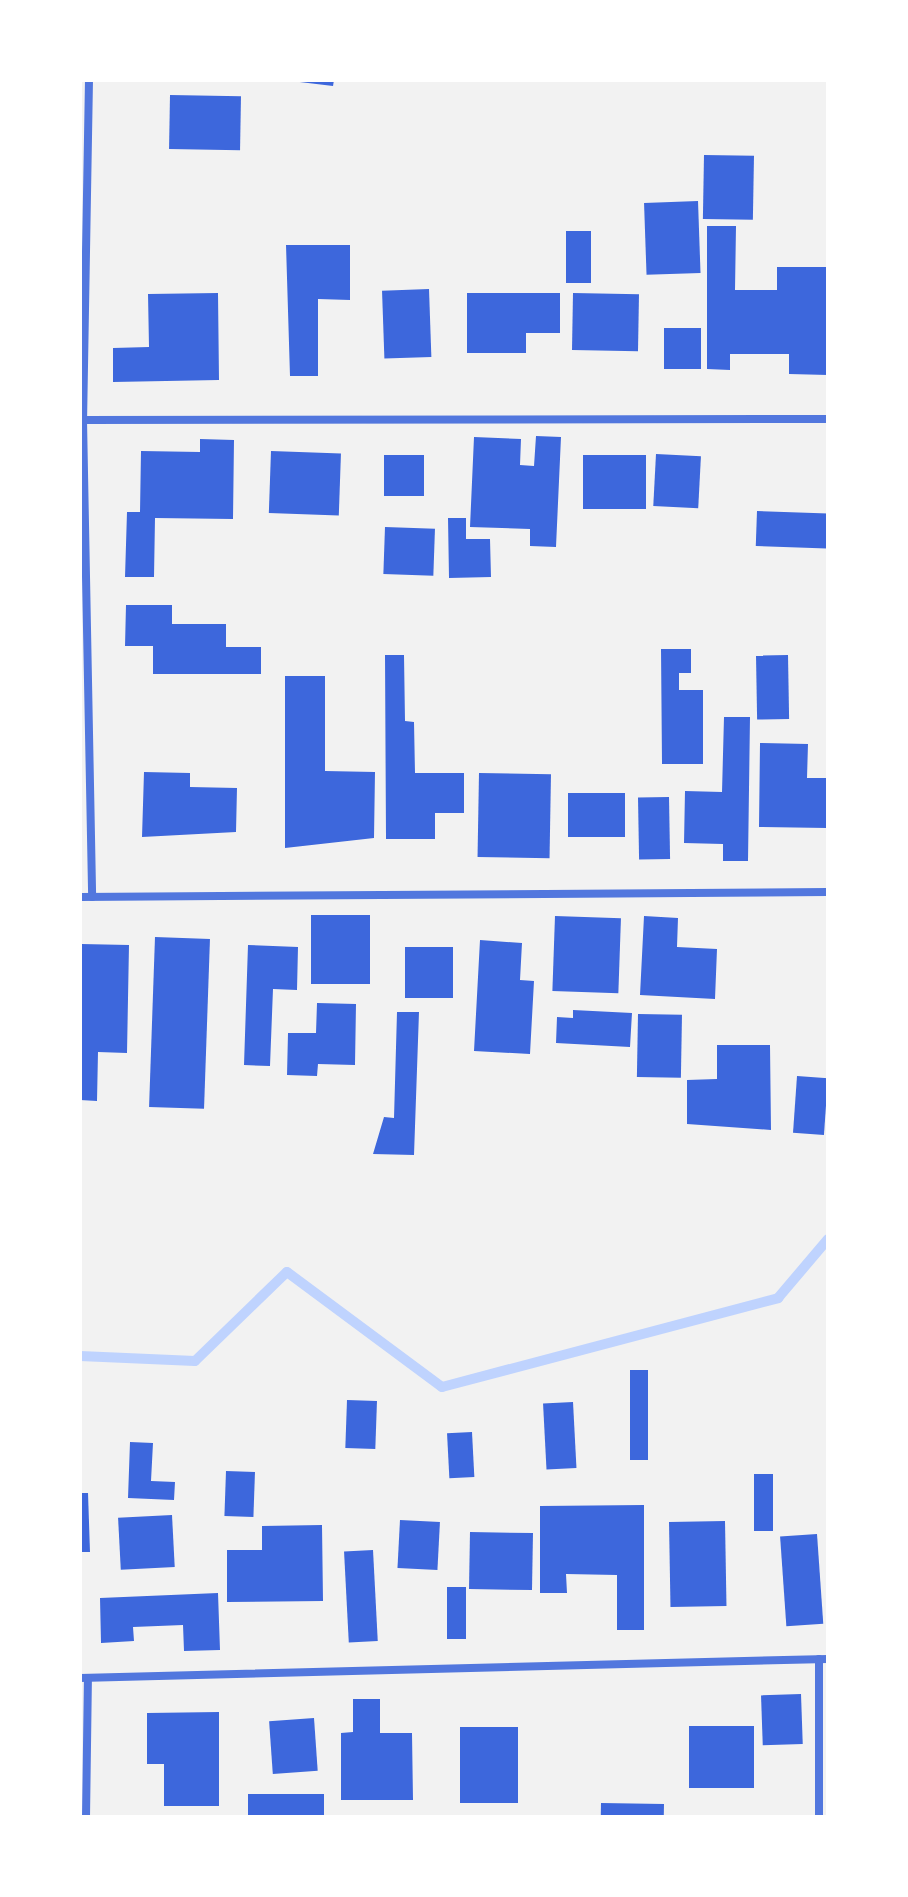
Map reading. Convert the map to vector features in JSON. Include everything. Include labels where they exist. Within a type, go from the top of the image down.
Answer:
[{"type":"street","points":[[89,80],[81,420],[92,897]]},
{"type":"street","points":[[81,420],[828,419]]},
{"type":"street","points":[[80,897],[828,892]]},
{"type":"street","points":[[86,1817],[84,1678],[824,1659],[819,1817]]},
{"type":"building","points":[[283,80],[334,80],[333,86]]},
{"type":"building","points":[[170,95],[241,96],[240,150],[169,149]]},
{"type":"building","points":[[704,155],[754,156],[753,220],[703,219]]},
{"type":"building","points":[[698,201],[701,273],[647,275],[644,203]]},
{"type":"building","points":[[707,226],[736,226],[735,290],[777,290],[777,267],[828,267],[828,375],[789,374],[789,354],[730,354],[730,370],[707,369]]},
{"type":"building","points":[[566,231],[591,231],[591,283],[566,283]]},
{"type":"building","points":[[286,245],[350,245],[350,300],[318,299],[318,376],[290,376]]},
{"type":"building","points":[[429,289],[431,357],[384,359],[382,291]]},
{"type":"building","points":[[218,293],[219,380],[113,382],[113,348],[149,347],[148,294]]},
{"type":"building","points":[[467,293],[560,293],[560,333],[526,333],[526,353],[467,353]]},
{"type":"building","points":[[573,293],[639,294],[638,351],[572,350]]},
{"type":"building","points":[[664,328],[701,328],[701,369],[664,369]]},
{"type":"building","points":[[536,436],[561,437],[556,547],[530,546],[530,529],[470,527],[474,437],[521,439],[520,465],[534,466]]},
{"type":"building","points":[[200,439],[234,440],[233,519],[155,518],[154,577],[125,577],[127,512],[140,512],[141,451],[200,452]]},
{"type":"building","points":[[271,451],[341,453],[339,515],[269,513]]},
{"type":"building","points":[[656,454],[701,456],[698,508],[653,506]]},
{"type":"building","points":[[384,455],[424,455],[424,496],[384,496]]},
{"type":"building","points":[[583,455],[646,455],[646,509],[583,509]]},
{"type":"building","points":[[757,511],[828,513],[827,548],[756,546]]},
{"type":"building","points":[[448,518],[466,518],[466,539],[490,539],[491,577],[449,578]]},
{"type":"building","points":[[385,527],[435,529],[433,576],[383,574]]},
{"type":"building","points":[[126,605],[172,605],[172,624],[226,624],[226,647],[261,647],[261,674],[153,674],[153,646],[125,646]]},
{"type":"building","points":[[661,649],[691,649],[691,673],[679,673],[679,690],[703,690],[703,764],[662,764]]},
{"type":"building","points":[[385,655],[404,655],[405,721],[414,722],[415,773],[464,773],[464,813],[435,813],[435,839],[386,839]]},
{"type":"building","points":[[788,655],[789,719],[757,720],[756,656]]},
{"type":"building","points":[[285,676],[325,676],[325,771],[375,772],[374,838],[285,848]]},
{"type":"building","points":[[724,717],[750,717],[748,861],[723,861],[723,844],[684,843],[685,791],[722,792]]},
{"type":"building","points":[[760,743],[808,744],[807,778],[828,778],[827,828],[759,827]]},
{"type":"building","points":[[144,772],[190,773],[190,787],[237,788],[236,832],[142,837]]},
{"type":"building","points":[[479,773],[551,774],[550,858],[478,857]]},
{"type":"building","points":[[568,793],[625,793],[625,837],[568,837]]},
{"type":"building","points":[[669,797],[670,859],[639,860],[638,798]]},
{"type":"building","points":[[311,915],[370,915],[370,984],[311,984]]},
{"type":"building","points":[[555,916],[621,918],[618,993],[552,991]]},
{"type":"building","points":[[644,916],[678,918],[677,947],[717,949],[715,999],[640,995]]},
{"type":"building","points":[[155,937],[210,939],[204,1109],[149,1107]]},
{"type":"building","points":[[480,940],[522,943],[520,980],[534,981],[530,1054],[474,1051]]},
{"type":"building","points":[[81,944],[129,945],[127,1053],[98,1052],[97,1101],[80,1100]]},
{"type":"building","points":[[248,945],[298,947],[297,990],[273,989],[270,1066],[244,1065]]},
{"type":"building","points":[[405,947],[453,947],[453,998],[405,998]]},
{"type":"building","points":[[317,1003],[356,1004],[355,1065],[318,1064],[317,1076],[287,1075],[288,1033],[316,1033]]},
{"type":"building","points":[[573,1010],[632,1013],[630,1047],[556,1043],[557,1017],[573,1018]]},
{"type":"building","points":[[397,1012],[419,1012],[414,1155],[373,1154],[384,1117],[394,1118]]},
{"type":"building","points":[[638,1014],[682,1015],[681,1078],[637,1077]]},
{"type":"building","points":[[717,1045],[770,1045],[771,1130],[687,1124],[687,1080],[717,1079]]},
{"type":"building","points":[[797,1076],[828,1078],[824,1135],[793,1133]]},
{"type":"building","points":[[630,1370],[648,1370],[648,1460],[630,1460]]},
{"type":"building","points":[[347,1400],[377,1401],[375,1449],[345,1448]]},
{"type":"building","points":[[573,1402],[576,1468],[546,1469],[543,1404]]},
{"type":"building","points":[[472,1432],[474,1477],[449,1478],[447,1433]]},
{"type":"building","points":[[130,1442],[153,1443],[151,1481],[175,1482],[174,1500],[128,1498]]},
{"type":"building","points":[[226,1471],[255,1472],[253,1517],[224,1516]]},
{"type":"building","points":[[754,1474],[773,1474],[773,1531],[754,1531]]},
{"type":"building","points":[[80,1493],[88,1493],[90,1552],[80,1552]]},
{"type":"building","points":[[644,1505],[644,1630],[617,1630],[617,1575],[566,1574],[567,1593],[540,1593],[540,1506]]},
{"type":"building","points":[[172,1515],[175,1567],[121,1570],[118,1518]]},
{"type":"building","points":[[400,1520],[440,1522],[437,1570],[397,1568]]},
{"type":"building","points":[[725,1521],[726,1606],[670,1607],[669,1522]]},
{"type":"building","points":[[322,1525],[323,1601],[227,1602],[227,1550],[262,1550],[262,1526]]},
{"type":"building","points":[[470,1532],[533,1533],[532,1590],[469,1589]]},
{"type":"building","points":[[817,1534],[823,1624],[786,1626],[780,1537]]},
{"type":"building","points":[[373,1550],[378,1641],[349,1642],[344,1552]]},
{"type":"building","points":[[447,1587],[466,1587],[466,1639],[447,1639]]},
{"type":"building","points":[[218,1593],[220,1650],[184,1651],[183,1625],[133,1627],[134,1641],[101,1643],[100,1598]]},
{"type":"building","points":[[801,1694],[803,1744],[763,1745],[761,1695]]},
{"type":"building","points":[[353,1699],[380,1699],[380,1733],[412,1733],[413,1800],[341,1800],[341,1733],[353,1732]]},
{"type":"building","points":[[219,1712],[219,1806],[164,1806],[164,1764],[147,1764],[147,1713]]},
{"type":"building","points":[[314,1718],[318,1771],[273,1774],[269,1721]]},
{"type":"building","points":[[689,1726],[754,1726],[754,1788],[689,1788]]},
{"type":"building","points":[[460,1727],[518,1727],[518,1803],[460,1803]]},
{"type":"building","points":[[248,1794],[324,1794],[324,1817],[248,1817]]},
{"type":"building","points":[[601,1803],[664,1804],[664,1817],[601,1817]]},
{"type":"waterway","points":[[80,1356],[195,1361],[287,1272],[442,1387],[778,1298],[828,1239]]}]
